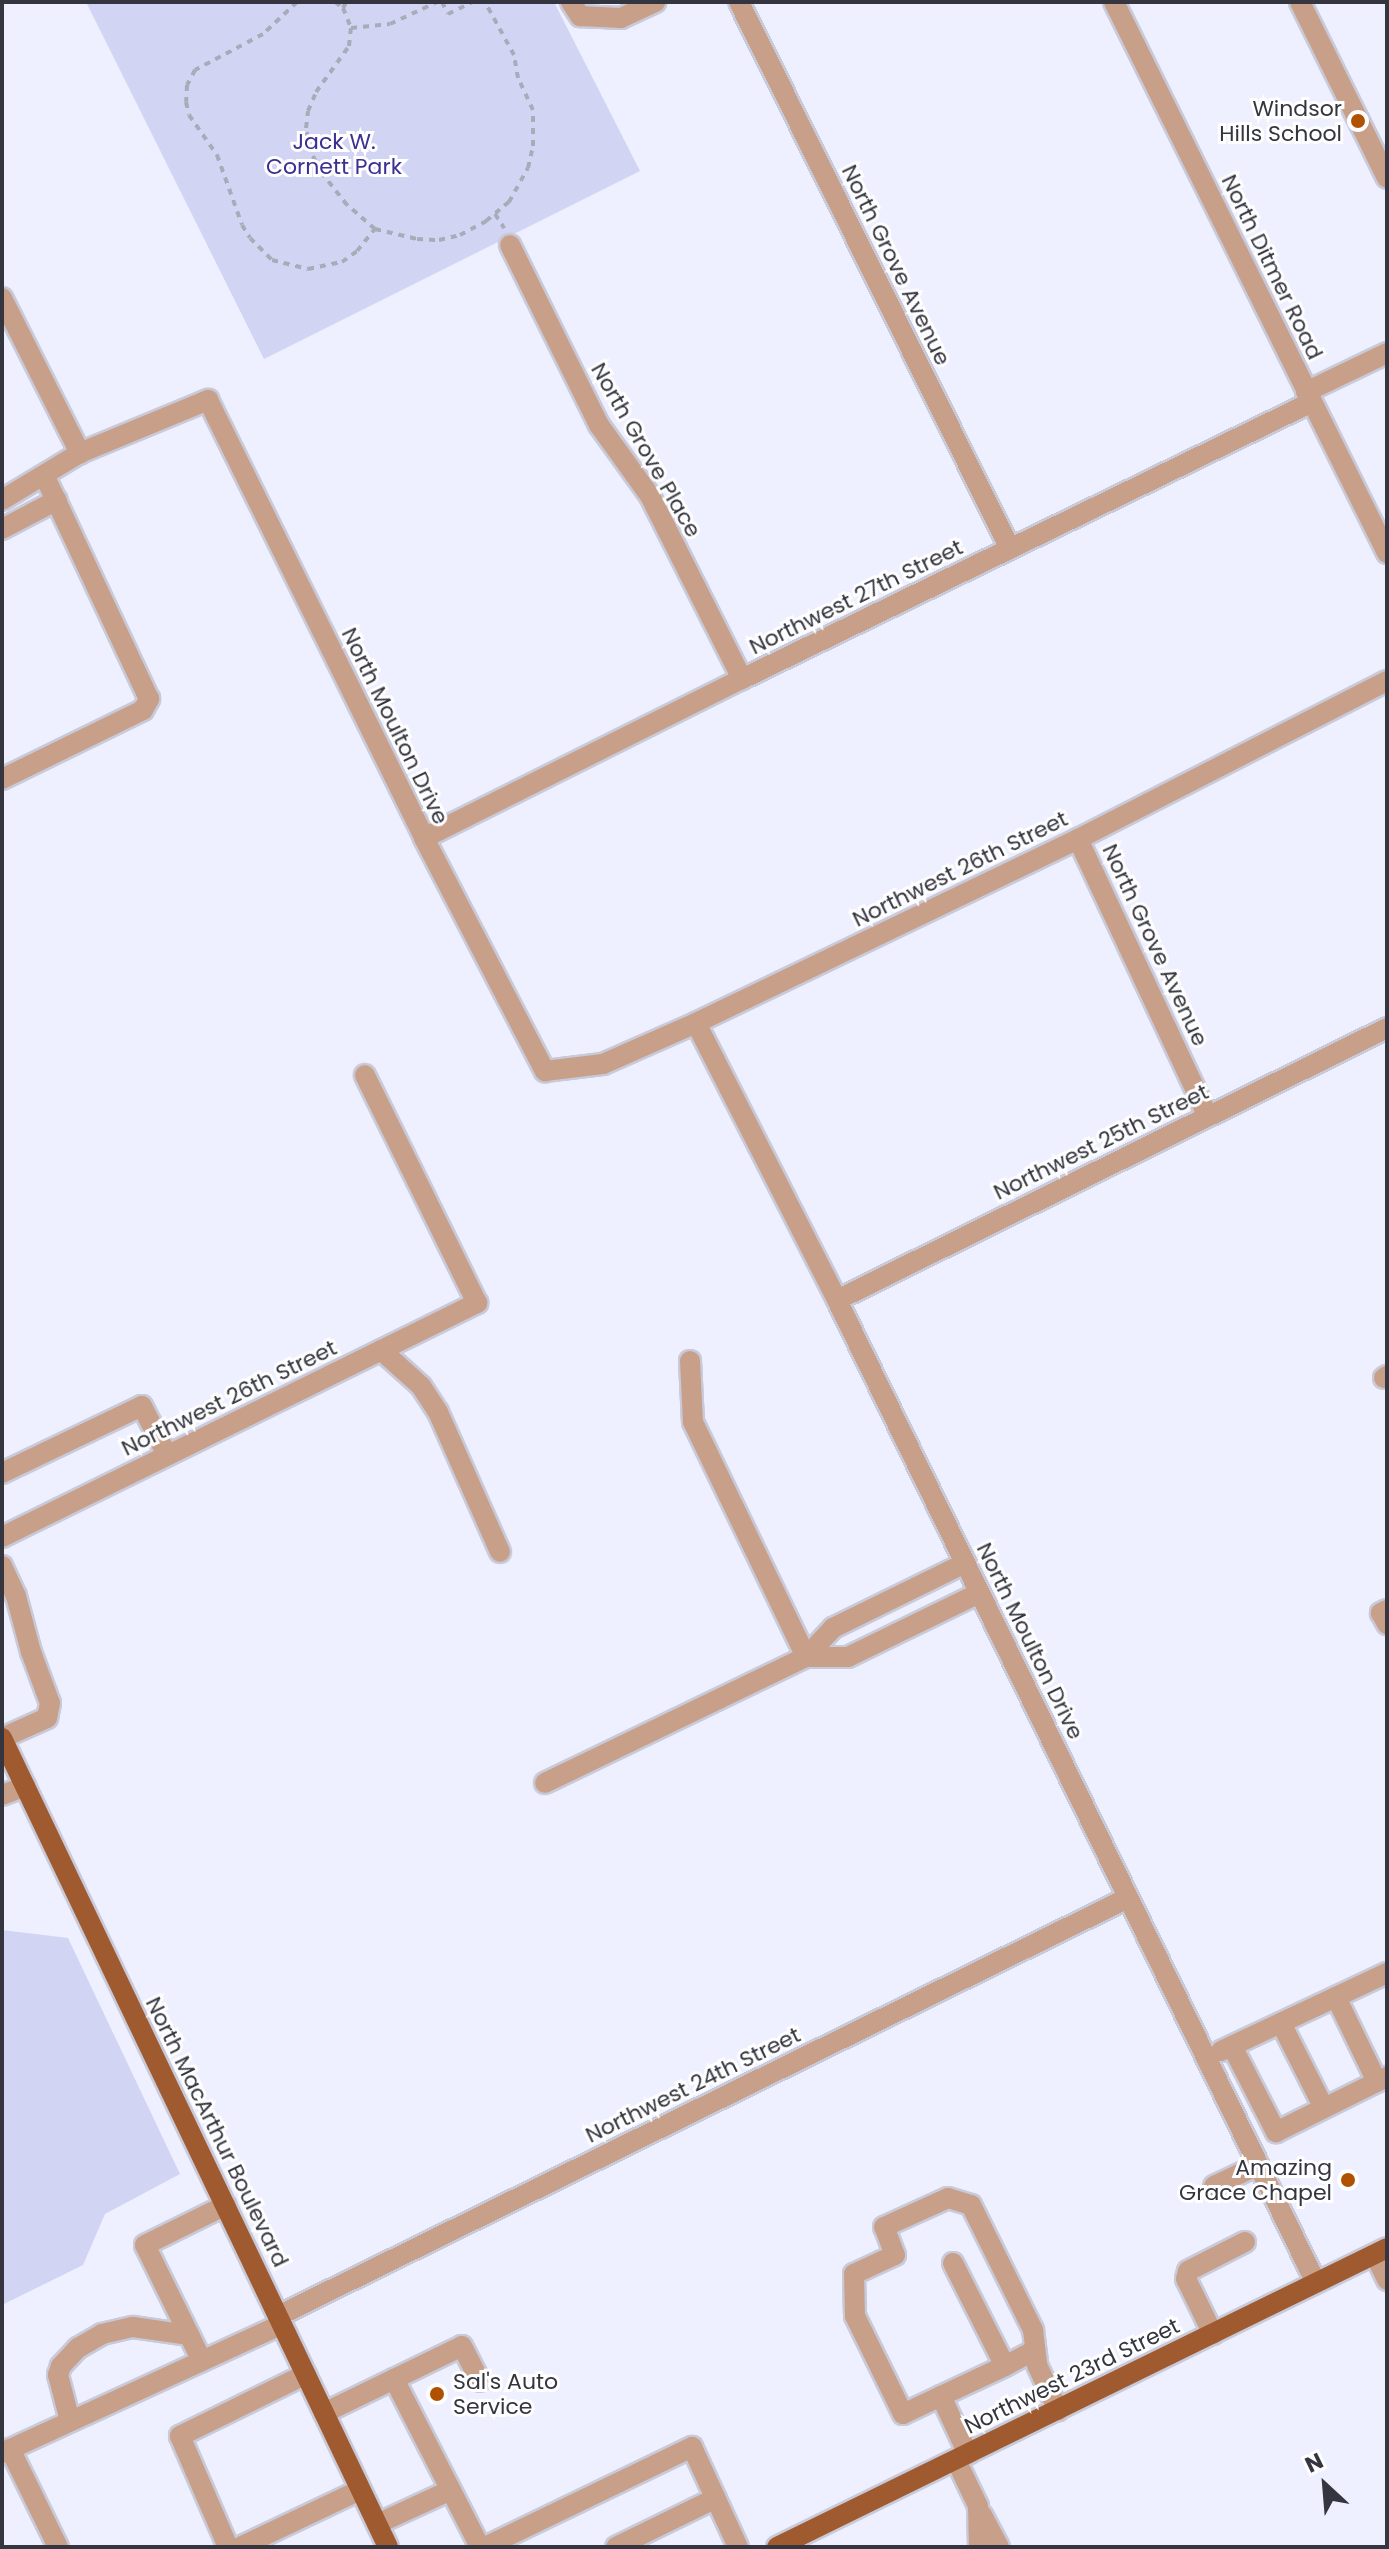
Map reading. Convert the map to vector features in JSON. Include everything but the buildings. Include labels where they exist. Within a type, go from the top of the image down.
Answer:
[{"type":"main road","name":"North MacArthur Boulevard","points":[[2,1738],[388,2547]]},
{"type":"main road","name":"Northwest 23rd Street","points":[[789,2544],[1381,2252]]},
{"type":"street","points":[[575,9],[621,18],[655,2]]},
{"type":"street","name":"North Grove Avenue","points":[[739,2],[1010,549]]},
{"type":"street","name":"North Ditmer Road","points":[[1114,2],[1387,553]]},
{"type":"street","points":[[1300,2],[1387,178]]},
{"type":"street","name":"North Grove Place","points":[[510,245],[599,425],[650,496],[742,679]]},
{"type":"street","points":[[2,298],[80,453],[2,500]]},
{"type":"street","name":"Northwest 27th Street","points":[[424,838],[1010,549],[1309,397],[1387,353]]},
{"type":"street","name":"North Moulton Drive","points":[[80,453],[208,400],[424,838],[545,1071]]},
{"type":"street","points":[[2,779],[143,710],[149,699],[44,475]]},
{"type":"street","points":[[2,529],[57,500]]},
{"type":"street","name":"Northwest 26th Street","points":[[545,1071],[603,1064],[696,1023],[1078,839],[1387,681]]},
{"type":"street","name":"North Grove Avenue","points":[[1078,839],[1208,1116]]},
{"type":"street","name":"North Moulton Drive","points":[[696,1023],[837,1300],[1316,2283]]},
{"type":"street","name":"Northwest 25th Street","points":[[837,1300],[1387,1028]]},
{"type":"street","name":"Northwest 26th Street","points":[[3,1532],[477,1303],[365,1075]]},
{"type":"street","points":[[381,1350],[421,1386],[438,1412],[500,1552]]},
{"type":"street","points":[[690,1361],[693,1422],[806,1657]]},
{"type":"street","points":[[2,1473],[142,1406],[167,1455]]},
{"type":"street","points":[[545,1783],[806,1657],[833,1628],[965,1563]]},
{"type":"street","points":[[2,1566],[16,1596],[50,1703],[47,1718],[2,1738]]},
{"type":"street","points":[[806,1657],[848,1657],[979,1593]]},
{"type":"street","points":[[878,1607],[892,1635]]},
{"type":"street","points":[[1387,1610],[1381,1613],[1387,1624]]},
{"type":"street","points":[[2,1795],[25,1786]]},
{"type":"street","name":"Northwest 24th Street","points":[[6,2451],[202,2361],[1128,1898]]},
{"type":"street","points":[[1206,2058],[1387,1973]]},
{"type":"street","points":[[1232,2046],[1276,2132],[1382,2080],[1336,1997]]},
{"type":"street","points":[[1281,2023],[1324,2108]]},
{"type":"street","points":[[1214,2186],[1258,2165]]},
{"type":"street","points":[[1035,2350],[903,2414],[855,2316],[854,2274],[895,2255],[884,2227],[948,2198],[971,2205],[1033,2330],[1037,2365],[1058,2410]]},
{"type":"street","points":[[202,2361],[145,2245],[226,2205]]},
{"type":"street","points":[[1213,2334],[1186,2279],[1188,2271],[1245,2242]]},
{"type":"street","points":[[1381,2252],[1387,2280]]},
{"type":"street","points":[[953,2263],[1005,2366]]},
{"type":"street","points":[[70,2421],[58,2375],[61,2366],[78,2348],[102,2334],[133,2327],[189,2335]]},
{"type":"street","points":[[324,2413],[462,2346],[480,2381]]},
{"type":"street","points":[[228,2547],[180,2436],[306,2374]]},
{"type":"street","points":[[394,2379],[482,2547],[692,2447],[738,2547]]},
{"type":"street","points":[[941,2396],[978,2506],[999,2547]]},
{"type":"street","points":[[6,2451],[58,2547]]},
{"type":"street","points":[[240,2547],[360,2490]]},
{"type":"street","points":[[377,2524],[451,2490]]},
{"type":"street","points":[[616,2547],[716,2498]]},
{"type":"street","points":[[978,2506],[979,2547]]},
{"type":"path","points":[[297,2],[263,34],[195,70],[187,85],[189,115],[217,155],[242,225],[260,250],[272,260],[308,269],[324,269],[357,251],[375,229]]},
{"type":"path","points":[[335,2],[343,8],[351,28],[349,46],[316,92],[306,128],[310,150],[321,172],[347,205],[375,229],[417,239],[439,240],[460,235],[486,221],[509,202],[528,168],[535,126],[531,101],[518,78],[514,55],[485,2]]},
{"type":"path","points":[[343,8],[346,2]]},
{"type":"path","points":[[351,28],[390,24],[439,2],[448,14],[473,2]]},
{"type":"green space","name":"Jack W. Cornett Park","points":[[86,2],[554,2],[640,171],[264,359]]},
{"type":"green space","points":[[2,1930],[68,1938],[180,2174],[105,2214],[83,2265],[2,2305]]},
{"type":"place","name":"Windsor Hills School","points":[[1358,121]]},
{"type":"place","name":"Amazing Grace Chapel","points":[[1348,2180]]},
{"type":"place","name":"Sal's Auto Service","points":[[437,2394]]}]
